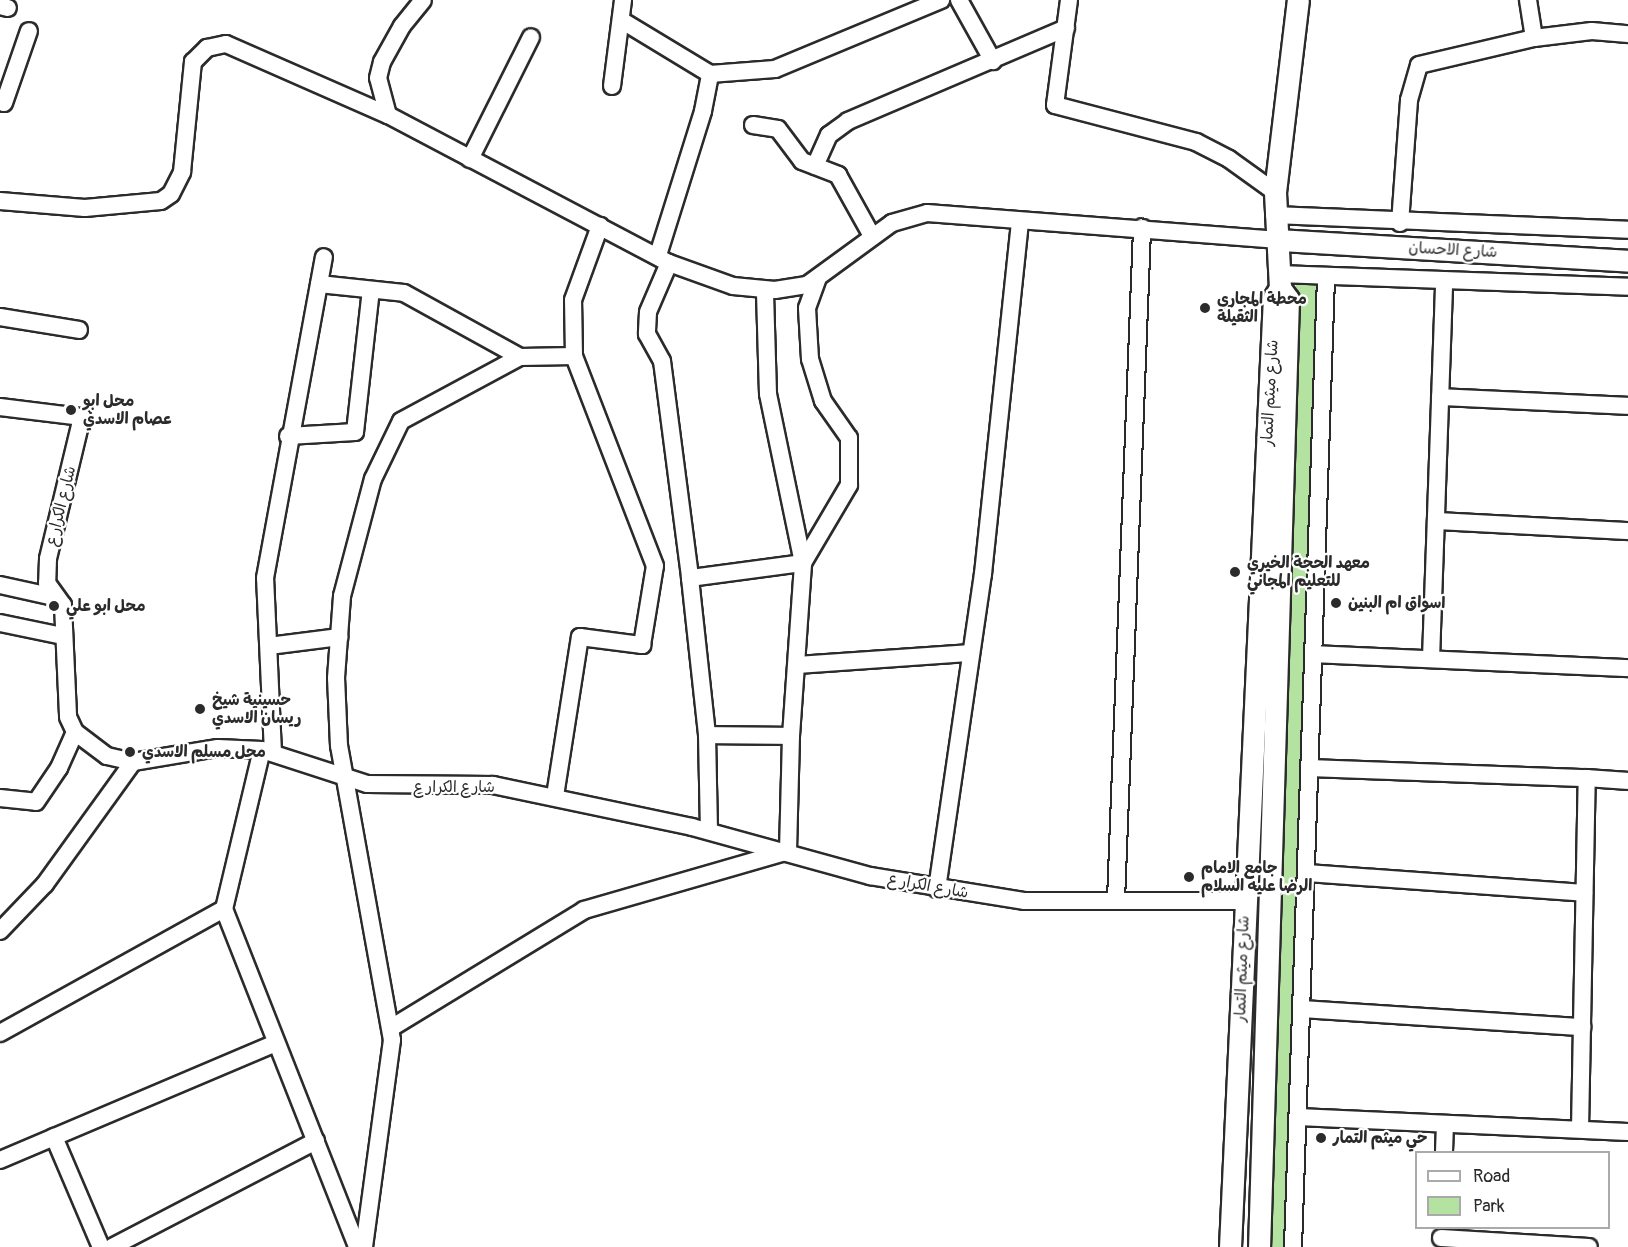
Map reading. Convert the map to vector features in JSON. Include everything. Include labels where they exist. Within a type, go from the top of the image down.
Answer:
[{"type":"street","points":[[388,115],[378,78],[382,62],[402,26],[423,0]]},
{"type":"street","points":[[612,86],[623,0]]},
{"type":"street","points":[[621,20],[710,74],[775,69],[911,6],[941,0]]},
{"type":"street","points":[[959,0],[993,61]]},
{"type":"street","points":[[1069,0],[1055,105],[1196,142],[1229,159],[1275,192]]},
{"type":"street","points":[[1298,0],[1275,192],[1274,215],[1279,240],[1280,281],[1326,277],[1628,287]]},
{"type":"street","points":[[1528,0],[1534,38]]},
{"type":"street","points":[[815,166],[830,135],[848,121],[1066,28]]},
{"type":"street","points":[[0,100],[4,103],[29,31]]},
{"type":"street","points":[[1400,223],[1409,100],[1419,65],[1534,38],[1592,31],[1628,34]]},
{"type":"street","points":[[470,159],[531,37]]},
{"type":"street","points":[[0,201],[93,208],[161,201],[171,194],[182,172],[194,62],[207,48],[216,44],[235,48],[388,115],[663,259],[717,282],[765,290],[797,288],[817,280],[872,236],[903,218],[927,213],[1020,222],[1142,228],[1279,240]]},
{"type":"street","points":[[709,831],[707,735],[690,578],[662,361],[647,334],[648,312],[703,111],[710,74]]},
{"type":"street","points":[[753,125],[778,129],[802,161],[838,175],[872,236]]},
{"type":"street","points":[[1274,215],[1400,223],[1628,230]]},
{"type":"street","points":[[937,889],[983,574],[1020,222]]},
{"type":"street","points":[[555,796],[580,637],[642,645],[655,566],[574,356],[573,300],[600,226]]},
{"type":"street","points":[[1116,900],[1142,228]]},
{"type":"street","name":"شارع الاحسان","points":[[1279,240],[1628,261]]},
{"type":"street","points":[[324,258],[288,436],[265,578],[269,646],[267,752],[224,909],[357,1247]]},
{"type":"street","points":[[1293,1247],[1326,277]]},
{"type":"street","points":[[803,563],[849,485],[849,438],[823,401],[810,359],[807,308],[817,280]]},
{"type":"street","points":[[1431,659],[1444,280]]},
{"type":"street","name":"شارع ميثم التمار","points":[[1230,1247],[1244,902],[1274,298],[1280,281]]},
{"type":"street","name":"شارع ميثم التمار","points":[[1259,1247],[1288,298],[1280,281]]},
{"type":"street","points":[[319,284],[404,293],[520,357]]},
{"type":"street","points":[[288,436],[355,432],[371,290]]},
{"type":"street","points":[[391,1028],[584,910],[788,851],[791,736],[798,665],[803,563],[768,394],[765,290]]},
{"type":"street","points":[[0,317],[79,330]]},
{"type":"street","points":[[364,1247],[392,1040],[347,780],[339,746],[336,678],[342,596],[370,489],[400,421],[520,357],[574,356]]},
{"type":"street","points":[[1440,397],[1628,406]]},
{"type":"street","name":"شارع الكرار ع","points":[[0,407],[82,417],[48,559],[47,583],[54,597],[63,605],[68,717],[75,732],[107,756],[134,762],[218,748],[267,752],[347,780],[413,787],[493,785],[555,796],[709,831],[788,851],[870,876],[937,889],[1025,901],[1244,902]]},
{"type":"street","points":[[1436,521],[1628,531]]},
{"type":"street","points":[[690,578],[803,563]]},
{"type":"street","points":[[0,585],[54,597]]},
{"type":"street","points":[[0,623],[63,636]]},
{"type":"street","points":[[269,646],[339,637]]},
{"type":"street","points":[[798,665],[970,653]]},
{"type":"street","points":[[1314,654],[1628,668]]},
{"type":"street","points":[[1,799],[36,802],[59,768],[75,732]]},
{"type":"street","points":[[707,735],[791,736]]},
{"type":"street","points":[[0,931],[45,884],[134,762]]},
{"type":"street","points":[[1310,768],[1628,780]]},
{"type":"street","points":[[1580,1129],[1587,778]]},
{"type":"street","points":[[1307,873],[1584,892]]},
{"type":"street","points":[[0,1033],[224,909]]},
{"type":"street","points":[[1302,1009],[1582,1027]]},
{"type":"street","points":[[0,1160],[276,1043]]},
{"type":"street","points":[[1298,1118],[1628,1132]]},
{"type":"street","points":[[1444,1151],[1445,1124]]},
{"type":"street","points":[[54,1137],[101,1247]]},
{"type":"street","points":[[112,1247],[316,1141]]},
{"type":"street","points":[[1441,1238],[1589,1247]]},
{"type":"green space","points":[[1296,283],[1321,284],[1287,1247],[1262,1247]]},
{"type":"place","name":"محطة المجاري الثقيلة","points":[[1205,308]]},
{"type":"place","name":"محل ابو عصام الاسدي","points":[[71,410]]},
{"type":"place","name":"معهد الحجة الخيري للتعليم المجاني","points":[[1235,572]]},
{"type":"place","name":"اسواق ام البنين","points":[[1336,603]]},
{"type":"place","name":"محل ابو علي","points":[[54,606]]},
{"type":"place","name":"حسينية شيخ ريسان الاسدي","points":[[200,709]]},
{"type":"place","name":"محل مسلم الاسدي","points":[[130,752]]},
{"type":"place","name":"جامع الامام الرضا عليه السلام","points":[[1189,877]]},
{"type":"place","name":"حي ميثم التمار","points":[[1321,1138]]}]
